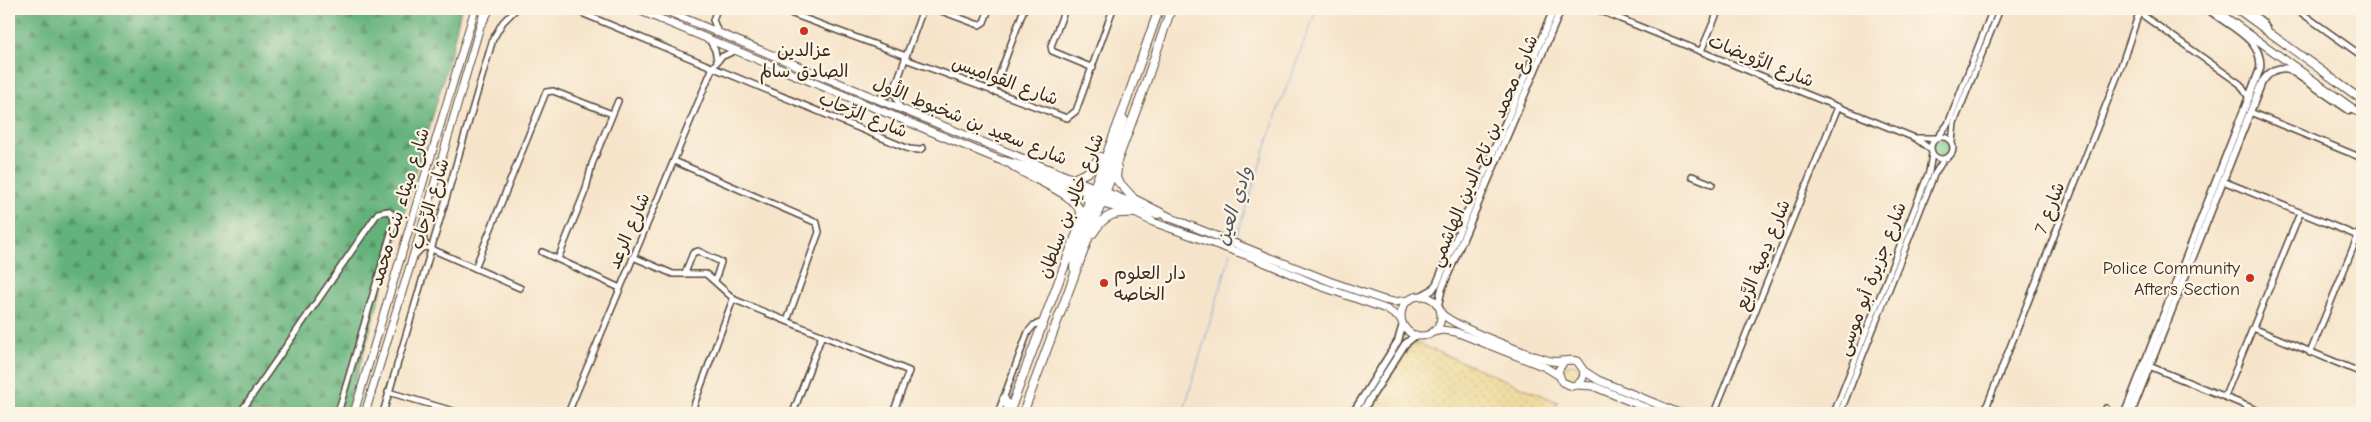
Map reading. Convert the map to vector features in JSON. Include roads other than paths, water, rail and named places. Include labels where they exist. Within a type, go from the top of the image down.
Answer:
[{"type":"main road","points":[[469,28],[471,9]]},
{"type":"main road","name":"شارع ميثاء بنت محمد","points":[[354,413],[474,9]]},
{"type":"main road","name":"شارع ميثاء بنت محمد","points":[[365,413],[422,227],[484,9]]},
{"type":"main road","points":[[477,32],[490,9]]},
{"type":"main road","name":"شارع سعيد بن شخبوط الأول","points":[[636,9],[1012,165],[1097,195],[1153,222],[1198,233],[1384,300],[1394,302],[1409,300]]},
{"type":"main road","name":"شارع سعيد بن شخبوط الأول","points":[[662,9],[1073,179],[1097,195]]},
{"type":"main road","name":"شارع خالِد بن سلطان","points":[[1023,413],[1087,243],[1097,195],[1123,110],[1159,9]]},
{"type":"main road","name":"شارع خالِد بن سلطان","points":[[1010,412],[1068,260],[1097,195],[1119,154],[1171,9]]},
{"type":"main road","points":[[2214,9],[2362,117]]},
{"type":"main road","points":[[2237,9],[2362,100]]},
{"type":"main road","points":[[1073,179],[1084,175],[1098,162],[1113,124],[1123,110]]},
{"type":"main road","points":[[1119,154],[1115,174],[1118,181],[1134,199],[1171,218]]},
{"type":"main road","points":[[1004,161],[1029,168],[1144,213],[1158,214]]},
{"type":"main road","points":[[1012,165],[1030,177],[1063,192],[1080,212],[1081,217],[1068,260]]},
{"type":"main road","points":[[1074,275],[1075,256],[1097,195]]},
{"type":"main road","points":[[1087,243],[1100,224],[1113,213],[1135,213]]},
{"type":"main road","name":"شارع سعيد بن شخبوط الأول","points":[[1158,214],[1171,218],[1198,233]]},
{"type":"main road","name":"شارع سعيد بن شخبوط الأول","points":[[1255,255],[1317,285],[1386,309],[1402,322]]},
{"type":"main road","points":[[1563,363],[1547,360],[1454,324],[1441,313],[1438,305],[1429,297],[1421,296],[1409,300],[1402,308],[1402,322],[1407,330],[1416,335],[1442,330],[1456,332],[1541,365],[1558,375],[1565,384],[1593,386],[1658,413]]},
{"type":"main road","points":[[1433,332],[1438,325],[1441,313]]},
{"type":"main road","points":[[1558,375],[1559,368],[1563,363],[1569,360],[1578,361],[1584,371],[1602,382],[1678,413]]},
{"type":"main road","points":[[1576,385],[1584,378],[1584,371]]},
{"type":"main road","points":[[1004,399],[1010,412]]},
{"type":"street","name":"شارع الرِّحاب","points":[[383,413],[429,248],[493,39],[503,22],[516,9]]},
{"type":"street","name":"شارع الرِّحاب","points":[[572,9],[909,149],[919,150],[923,148]]},
{"type":"street","points":[[717,9],[714,16],[714,24],[719,34]]},
{"type":"street","name":"شارع القواميس","points":[[779,9],[993,92],[1067,118],[1074,114],[1093,68],[1113,9]]},
{"type":"street","points":[[877,99],[894,90],[924,9]]},
{"type":"street","points":[[936,9],[944,10],[979,25],[984,22],[989,9]]},
{"type":"street","points":[[993,92],[1024,9]]},
{"type":"street","points":[[1065,9],[1051,46],[1052,51],[1093,68]]},
{"type":"street","name":"شارع محمد بن تاج الدين الهاشمي","points":[[1421,296],[1432,290],[1438,283],[1554,9]]},
{"type":"street","name":"شارع محمد بن تاج الدين الهاشمي","points":[[1438,305],[1442,288],[1561,9]]},
{"type":"street","name":"شارع الرُّويضات","points":[[1596,9],[1915,138],[1931,151]]},
{"type":"street","points":[[1700,51],[1719,9]]},
{"type":"street","points":[[1993,9],[1948,124],[1932,142],[1931,151],[1944,159],[1952,152],[1954,123],[2000,9]]},
{"type":"street","points":[[2134,9],[2240,84],[2249,100]]},
{"type":"street","points":[[2125,413],[2257,81],[2261,64],[2256,47],[2208,9]]},
{"type":"street","points":[[2247,9],[2263,22],[2270,33]]},
{"type":"street","points":[[2296,9],[2362,56]]},
{"type":"street","name":"شارع 7","points":[[1984,413],[2120,72],[2139,13]]},
{"type":"street","points":[[698,25],[714,16]]},
{"type":"street","points":[[710,41],[716,50],[717,60]]},
{"type":"street","points":[[717,60],[725,54],[734,51]]},
{"type":"street","name":"شارع الرعد","points":[[568,413],[717,60]]},
{"type":"street","points":[[2131,413],[2250,112],[2266,77],[2274,71],[2285,68],[2295,72],[2362,117]]},
{"type":"street","points":[[2240,84],[2250,84],[2257,81]]},
{"type":"street","points":[[894,90],[900,109]]},
{"type":"street","points":[[475,268],[546,92],[553,91],[612,114]]},
{"type":"street","points":[[558,259],[586,189],[590,170],[618,101]]},
{"type":"street","name":"شارع دِمية الرَّبع","points":[[1714,413],[1838,107]]},
{"type":"street","points":[[2250,112],[2362,158]]},
{"type":"street","points":[[1937,137],[1944,136],[1952,142]]},
{"type":"street","name":"شارع الرُّويضات","points":[[1915,138],[1937,137]]},
{"type":"street","name":"شارع جزيرة أبو موسى","points":[[1834,413],[1929,172],[1931,151]]},
{"type":"street","name":"شارع جزيرة أبو موسى","points":[[1840,413],[1934,175],[1944,159]]},
{"type":"street","points":[[674,162],[817,223],[820,232],[788,321]]},
{"type":"street","points":[[1692,176],[1712,184]]},
{"type":"street","points":[[2223,181],[2358,236]]},
{"type":"street","points":[[240,413],[378,213],[388,211],[394,216],[394,223],[338,413]]},
{"type":"street","points":[[2225,396],[2300,213]]},
{"type":"street","points":[[2310,353],[2362,226]]},
{"type":"street","points":[[422,227],[424,241],[429,248]]},
{"type":"street","points":[[412,258],[422,248],[429,248],[520,288]]},
{"type":"street","points":[[685,274],[693,253],[697,251],[721,262],[715,281]]},
{"type":"street","points":[[542,252],[620,288]]},
{"type":"street","points":[[633,257],[673,274],[702,273],[715,281],[733,299],[909,371],[893,413]]},
{"type":"street","points":[[691,413],[733,299]]},
{"type":"street","points":[[998,413],[1028,332],[1034,325],[1043,322]]},
{"type":"street","points":[[1353,413],[1398,341],[1402,322]]},
{"type":"street","points":[[2253,328],[2362,374]]},
{"type":"street","points":[[793,413],[822,335]]},
{"type":"street","points":[[1362,413],[1405,344],[1416,335]]},
{"type":"street","points":[[2149,366],[2264,413]]},
{"type":"street","points":[[388,392],[460,413]]},
{"type":"waterway","name":"وادي العين","points":[[1235,241],[1280,104],[1317,9]]},
{"type":"waterway","name":"وادي العين","points":[[1183,413],[1231,252]]},
{"type":"place","name":"عزالدين الصادق سالم","points":[[804,31]]},
{"type":"place","name":"Police Community Afters Section","points":[[2250,278]]},
{"type":"place","name":"دار العلوم الخاصه","points":[[1104,283]]}]
